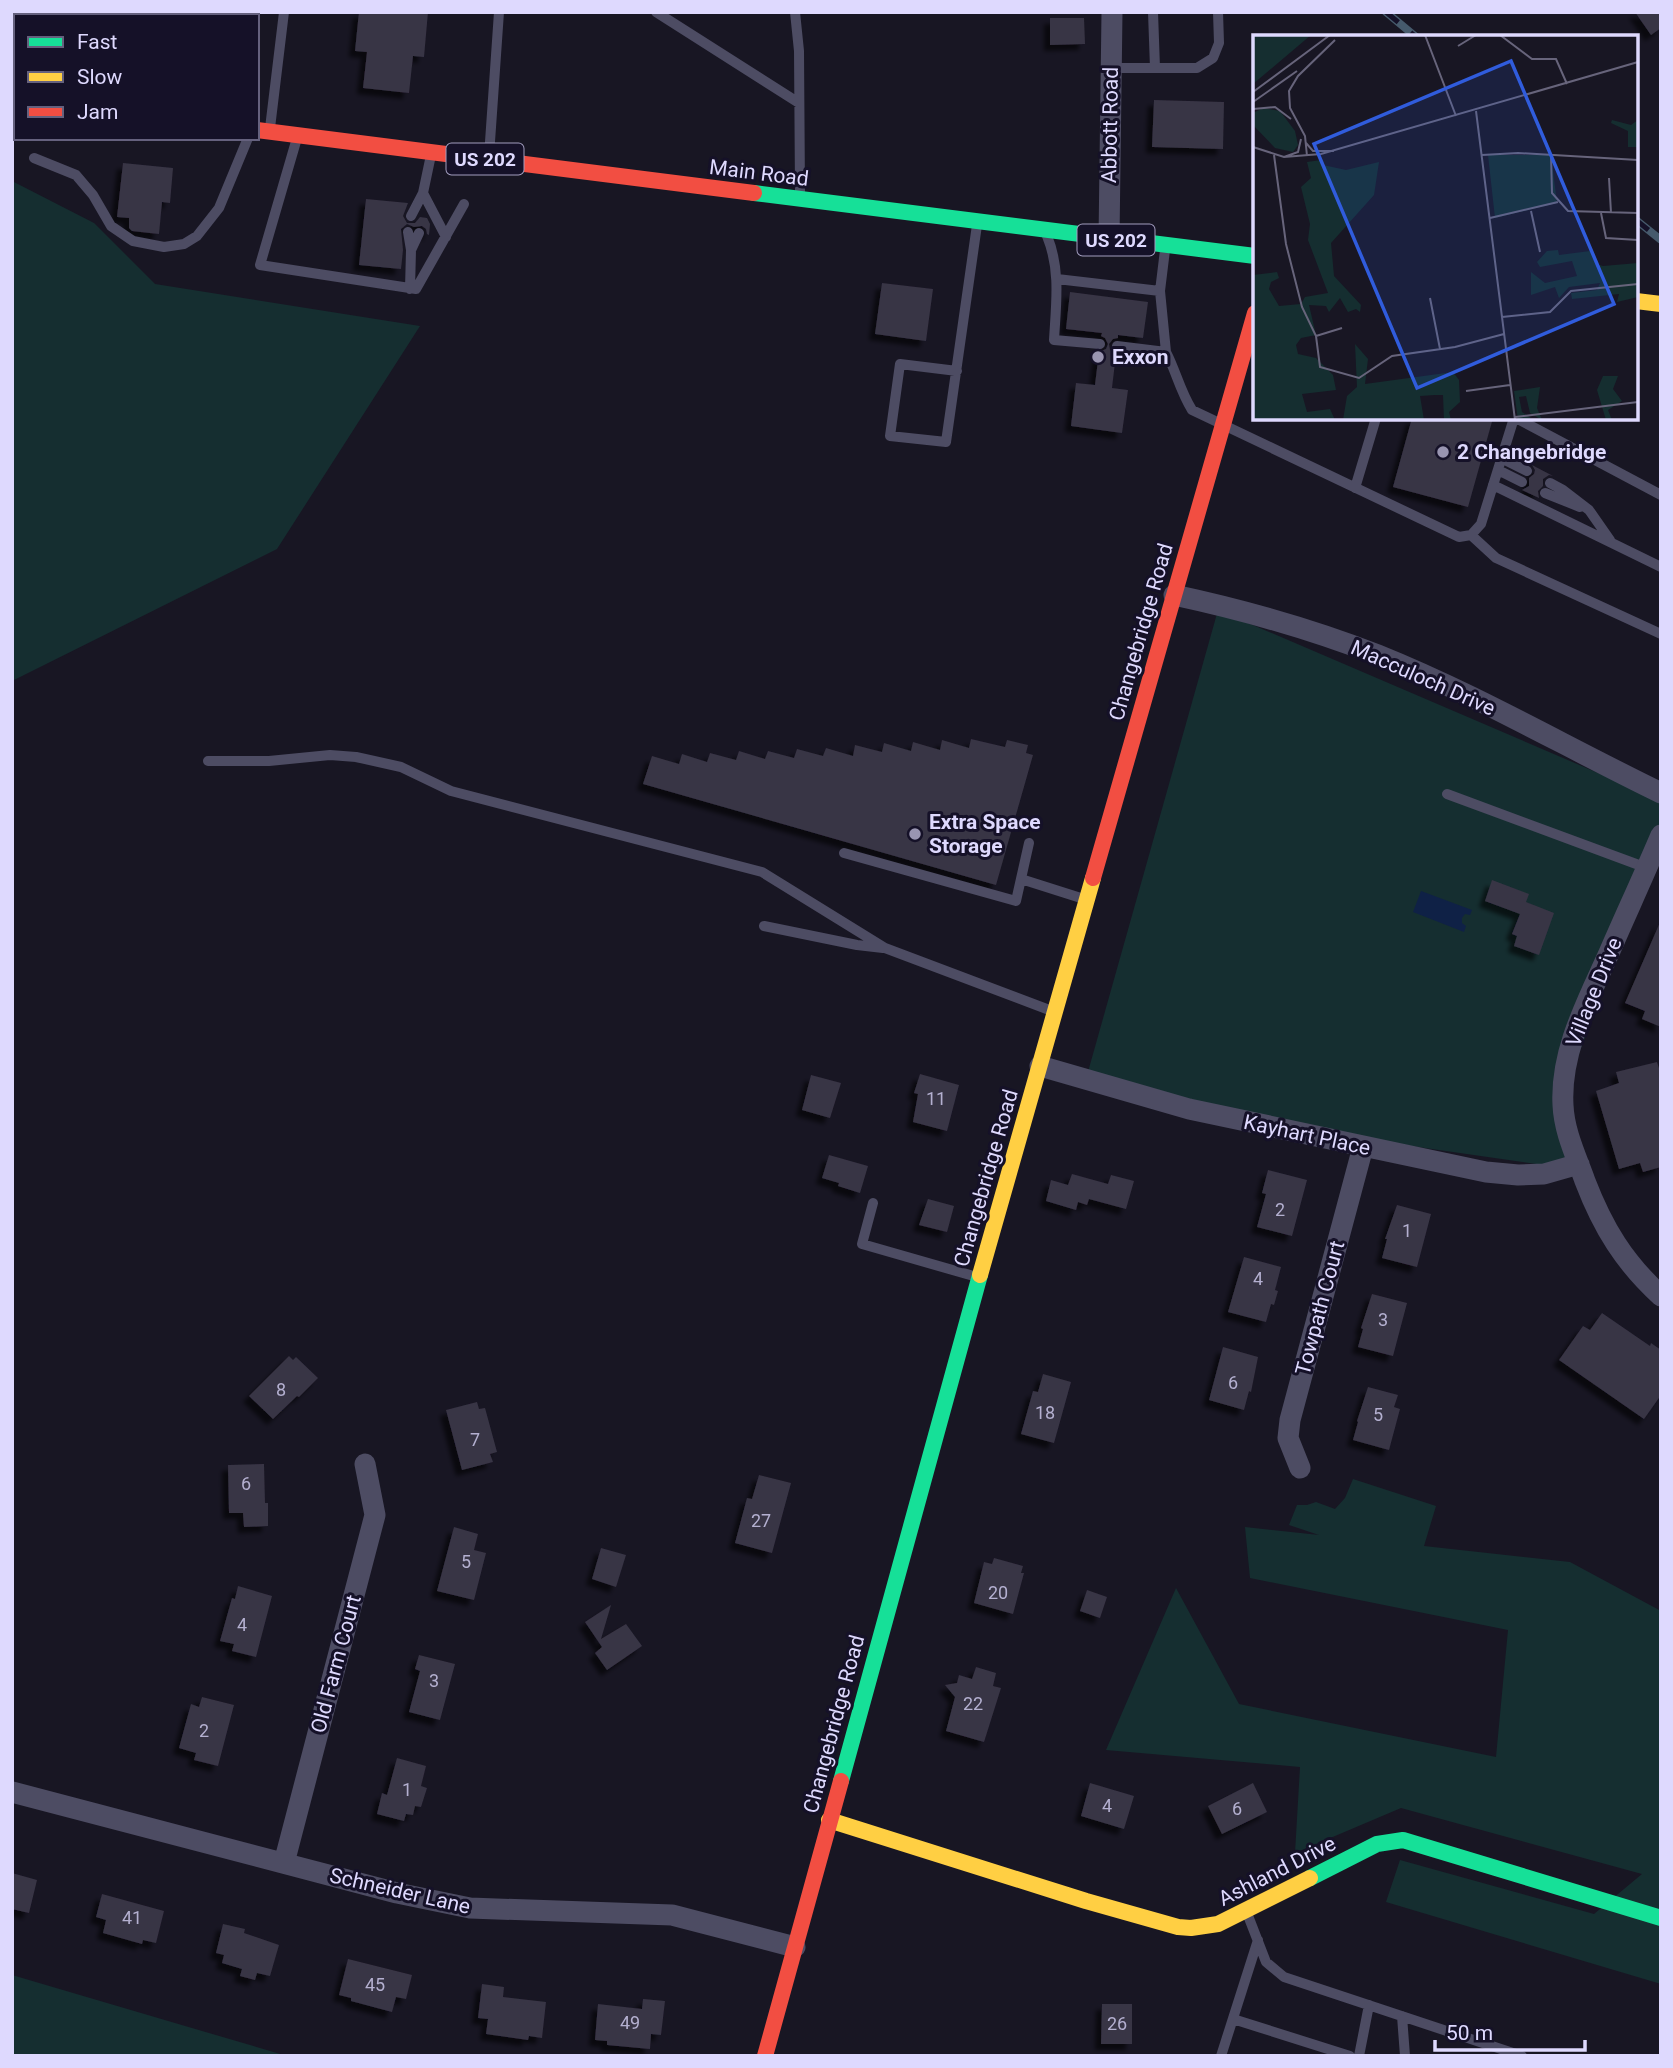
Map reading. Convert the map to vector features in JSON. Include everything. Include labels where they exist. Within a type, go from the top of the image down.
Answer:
[{"type":"main road","name":"Main Road","points":[[263,131],[1253,256]]},
{"type":"main road","points":[[1638,301],[1661,303]]},
{"type":"main road","name":"Changebridge Road","points":[[765,2056],[980,1277],[1253,320]]},
{"type":"main road","name":"Ashland Drive","points":[[830,1820],[1086,1901],[1178,1927],[1218,1924],[1377,1844],[1404,1840],[1661,1918]]},
{"type":"street","name":"Abbott Road","points":[[1109,239],[1112,12]]},
{"type":"street","name":"Macculoch Drive","points":[[1174,595],[1249,611],[1378,655],[1523,723],[1661,793]]},
{"type":"street","name":"Village Drive","points":[[1661,835],[1582,1014],[1566,1064],[1563,1105],[1567,1133],[1602,1223],[1625,1258],[1642,1279],[1661,1296]]},
{"type":"street","name":"Kayhart Place","points":[[1040,1066],[1189,1109],[1486,1172],[1544,1174],[1579,1164]]},
{"type":"street","name":"Towpath Court","points":[[1300,1468],[1288,1438],[1290,1420],[1363,1147]]},
{"type":"street","name":"Old Farm Court","points":[[284,1863],[375,1515],[365,1464]]},
{"type":"street","name":"Schneider Lane","points":[[12,1792],[397,1894],[470,1908],[672,1915],[794,1947]]},
{"type":"lane","points":[[263,131],[284,12]]},
{"type":"lane","points":[[489,160],[499,12]]},
{"type":"lane","points":[[656,12],[800,103]]},
{"type":"lane","points":[[796,12],[799,51],[800,200]]},
{"type":"lane","points":[[1153,12],[1156,68]]},
{"type":"lane","points":[[1111,68],[1197,68],[1213,58],[1219,43],[1218,12]]},
{"type":"lane","points":[[298,136],[260,265],[416,289],[464,204]]},
{"type":"lane","points":[[34,158],[76,175],[93,195],[111,226],[134,241],[164,247],[184,244],[197,236],[219,208],[247,140]]},
{"type":"lane","points":[[415,216],[416,204],[423,193],[432,153]]},
{"type":"lane","points":[[423,193],[446,237]]},
{"type":"lane","points":[[957,371],[900,365],[891,436],[946,442],[957,371],[977,222]]},
{"type":"lane","points":[[1045,230],[1054,253],[1057,279],[1055,340],[1100,344]]},
{"type":"lane","points":[[410,289],[414,233]]},
{"type":"lane","points":[[1166,246],[1160,290],[1166,352],[1181,393],[1192,410],[1459,537],[1471,535],[1481,524],[1514,420]]},
{"type":"lane","points":[[1057,279],[1160,290]]},
{"type":"lane","points":[[1117,346],[1166,352]]},
{"type":"lane","points":[[1355,488],[1375,420]]},
{"type":"lane","points":[[1519,420],[1661,495]]},
{"type":"lane","points":[[1501,458],[1527,471]]},
{"type":"lane","points":[[1498,470],[1522,482]]},
{"type":"lane","points":[[1493,485],[1661,567]]},
{"type":"lane","points":[[1547,488],[1557,499],[1590,510],[1614,545]]},
{"type":"lane","points":[[1471,535],[1496,558],[1661,634]]},
{"type":"lane","points":[[208,761],[269,761],[330,755],[356,757],[401,767],[451,791],[762,872],[886,948],[1055,1012]]},
{"type":"lane","points":[[1447,794],[1647,869]]},
{"type":"lane","points":[[844,853],[1016,901],[1029,843]]},
{"type":"lane","points":[[1021,879],[1087,900]]},
{"type":"lane","points":[[764,926],[857,945],[886,948]]},
{"type":"lane","points":[[873,1203],[862,1244],[980,1277]]},
{"type":"lane","points":[[1246,1910],[1266,1962],[1284,1977],[1502,2053],[1522,2056]]},
{"type":"lane","points":[[1221,2056],[1258,1940]]},
{"type":"lane","points":[[1359,2056],[1369,2005]]},
{"type":"lane","points":[[1402,2016],[1405,2056]]},
{"type":"lane","points":[[1233,2019],[1350,2056]]},
{"type":"green space","points":[[12,181],[94,223],[155,284],[420,326],[277,549],[12,681]]},
{"type":"green space","points":[[1218,610],[1661,800],[1661,843],[1569,1079],[1571,1169],[1210,1117],[1084,1086]]},
{"type":"green space","points":[[1353,1479],[1436,1506],[1424,1546],[1570,1562],[1661,1611],[1661,1984],[1386,1902],[1400,1860],[1594,1914],[1642,1874],[1401,1808],[1295,1853],[1300,1767],[1106,1750],[1176,1588],[1239,1704],[1496,1757],[1508,1630],[1250,1578],[1245,1527],[1319,1535],[1289,1525],[1297,1505],[1316,1502],[1335,1509],[1345,1498]]},
{"type":"green space","points":[[12,1975],[287,2056],[12,2056]]},
{"type":"water","points":[[1421,891],[1472,910],[1470,915],[1465,914],[1462,918],[1462,923],[1466,926],[1464,932],[1413,912]]},
{"type":"building","points":[[359,12],[428,12],[424,57],[413,56],[409,93],[363,88],[367,52],[355,51]]},
{"type":"building","points":[[1635,12],[1661,12],[1661,28],[1651,35]]},
{"type":"building","points":[[1050,18],[1084,18],[1085,44],[1050,45]]},
{"type":"building","points":[[1154,100],[1224,102],[1223,149],[1152,147]]},
{"type":"building","points":[[123,163],[173,168],[170,203],[162,202],[159,234],[132,231],[129,228],[129,218],[117,217]]},
{"type":"building","points":[[366,199],[408,203],[403,216],[407,223],[415,223],[420,217],[427,218],[430,224],[429,235],[422,226],[407,224],[401,229],[401,269],[359,265]]},
{"type":"building","points":[[882,283],[933,289],[926,341],[875,334]]},
{"type":"building","points":[[1070,292],[1148,302],[1143,338],[1118,335],[1118,338],[1109,344],[1110,350],[1116,354],[1112,388],[1128,390],[1122,433],[1071,426],[1076,383],[1095,385],[1099,352],[1106,349],[1108,344],[1101,336],[1102,333],[1066,329]]},
{"type":"building","name":"2 Changebridge","points":[[1411,420],[1492,420],[1468,507],[1393,487]]},
{"type":"building","points":[[1532,465],[1553,476],[1549,475],[1543,479],[1543,486],[1538,491],[1539,498],[1522,490],[1529,486],[1529,478],[1534,474]]},
{"type":"building","name":"Extra Space Storage","points":[[971,739],[1005,747],[1007,740],[1028,745],[1026,753],[1033,755],[996,885],[643,784],[652,756],[679,764],[682,754],[707,762],[710,753],[736,760],[739,751],[765,759],[768,751],[794,758],[797,749],[823,756],[826,748],[853,756],[855,745],[882,752],[884,743],[911,751],[913,742],[940,750],[942,740],[969,748]]},
{"type":"building","points":[[1492,880],[1529,894],[1526,902],[1554,913],[1539,955],[1514,946],[1517,936],[1512,934],[1520,914],[1485,901]]},
{"type":"building","points":[[1661,920],[1661,1027],[1642,1019],[1645,1011],[1625,1003]]},
{"type":"building","points":[[1657,1062],[1661,1074],[1661,1167],[1643,1172],[1640,1163],[1619,1169],[1596,1091],[1619,1083],[1616,1072]]},
{"type":"building","points":[[920,1074],[959,1085],[947,1131],[913,1122],[918,1094],[914,1093]]},
{"type":"building","points":[[811,1075],[841,1083],[830,1118],[802,1110]]},
{"type":"building","points":[[829,1155],[868,1166],[860,1193],[822,1178]]},
{"type":"building","points":[[1268,1170],[1307,1180],[1292,1236],[1257,1227],[1266,1194],[1262,1193]]},
{"type":"building","points":[[1072,1174],[1108,1184],[1111,1175],[1134,1181],[1126,1209],[1089,1199],[1087,1205],[1078,1202],[1076,1210],[1046,1201],[1051,1180],[1068,1185]]},
{"type":"building","points":[[928,1199],[954,1206],[947,1232],[919,1225]]},
{"type":"building","points":[[1397,1205],[1431,1214],[1417,1267],[1382,1258],[1385,1239]]},
{"type":"building","points":[[1244,1257],[1281,1267],[1275,1290],[1278,1291],[1266,1322],[1228,1312]]},
{"type":"building","points":[[1372,1294],[1407,1303],[1393,1356],[1358,1347]]},
{"type":"building","points":[[1602,1313],[1650,1346],[1651,1343],[1661,1350],[1661,1395],[1644,1419],[1559,1360],[1583,1326],[1590,1330]]},
{"type":"building","points":[[1223,1347],[1258,1357],[1251,1392],[1249,1391],[1244,1410],[1209,1400]]},
{"type":"building","points":[[289,1356],[293,1360],[296,1357],[318,1378],[273,1419],[249,1396]]},
{"type":"building","points":[[1043,1374],[1071,1382],[1054,1443],[1021,1434],[1033,1391],[1038,1392]]},
{"type":"building","points":[[1368,1387],[1398,1395],[1394,1407],[1400,1409],[1389,1450],[1353,1440]]},
{"type":"building","points":[[477,1402],[479,1409],[485,1408],[497,1452],[490,1454],[493,1462],[462,1470],[446,1410]]},
{"type":"building","points":[[264,1464],[268,1526],[244,1527],[243,1513],[229,1513],[228,1465]]},
{"type":"building","points":[[759,1475],[791,1483],[772,1553],[735,1543],[747,1498],[752,1499]]},
{"type":"building","points":[[454,1527],[478,1534],[474,1550],[486,1553],[474,1600],[437,1591]]},
{"type":"building","points":[[601,1548],[626,1555],[616,1587],[592,1579]]},
{"type":"building","points":[[994,1558],[1023,1566],[1021,1573],[1024,1573],[1013,1614],[974,1603],[984,1562],[992,1564]]},
{"type":"building","points":[[238,1586],[272,1596],[256,1657],[232,1651],[234,1644],[220,1641]]},
{"type":"building","points":[[1087,1590],[1107,1597],[1100,1618],[1080,1611]]},
{"type":"building","points":[[611,1605],[601,1639],[626,1624],[642,1646],[607,1670],[595,1653],[602,1647],[585,1622]]},
{"type":"building","points":[[419,1655],[455,1664],[440,1720],[409,1712],[420,1671],[415,1669]]},
{"type":"building","points":[[976,1667],[996,1673],[993,1686],[1001,1688],[984,1742],[946,1731],[955,1697],[945,1685],[957,1683],[959,1675],[972,1679]]},
{"type":"building","points":[[202,1697],[234,1705],[218,1766],[194,1760],[196,1753],[179,1748],[191,1704],[199,1707]]},
{"type":"building","points":[[397,1758],[426,1766],[421,1786],[427,1788],[421,1807],[415,1806],[413,1815],[406,1814],[404,1821],[377,1814],[382,1793],[387,1795]]},
{"type":"building","points":[[1090,1783],[1134,1796],[1124,1829],[1081,1816]]},
{"type":"building","points":[[1253,1783],[1267,1812],[1222,1834],[1208,1806]]},
{"type":"building","points":[[12,1873],[37,1880],[29,1913],[12,1909]]},
{"type":"building","points":[[102,1894],[164,1911],[156,1943],[143,1940],[142,1944],[103,1933],[106,1920],[96,1917]]},
{"type":"building","points":[[223,1924],[245,1929],[244,1933],[279,1945],[270,1976],[257,1973],[255,1980],[240,1976],[242,1969],[222,1963],[224,1955],[216,1953]]},
{"type":"building","points":[[348,1959],[412,1975],[406,1999],[396,1997],[392,2012],[339,1995]]},
{"type":"building","points":[[482,1984],[504,1987],[503,1997],[546,2002],[542,2038],[529,2036],[528,2040],[486,2034],[488,2019],[478,2018]]},
{"type":"building","points":[[643,1999],[665,2001],[661,2035],[651,2034],[650,2049],[607,2045],[607,2041],[595,2040],[598,2004],[642,2009]]},
{"type":"building","points":[[1102,2004],[1132,2004],[1132,2044],[1101,2044]]},
{"type":"railway","points":[[1386,12],[1414,35]]},
{"type":"railway","points":[[1638,222],[1661,240]]},
{"type":"traffic: fast","points":[[754,193],[1253,256]]},
{"type":"traffic: fast","points":[[841,1781],[980,1275]]},
{"type":"traffic: fast","points":[[1310,1878],[1377,1844],[1403,1840],[1661,1918]]},
{"type":"traffic: slow","points":[[1638,301],[1661,304]]},
{"type":"traffic: slow","points":[[980,1275],[1093,878]]},
{"type":"traffic: slow","points":[[829,1820],[1086,1901],[1178,1927],[1218,1924],[1310,1878]]},
{"type":"traffic: jam","points":[[259,130],[754,193]]},
{"type":"traffic: jam","points":[[1093,878],[1253,320]]},
{"type":"traffic: jam","points":[[765,2056],[841,1781]]},
{"type":"place","name":"Exxon","points":[[1098,357]]},
{"type":"place","name":"2 Changebridge","points":[[1443,452]]},
{"type":"place","name":"Extra Space Storage","points":[[915,834]]}]
